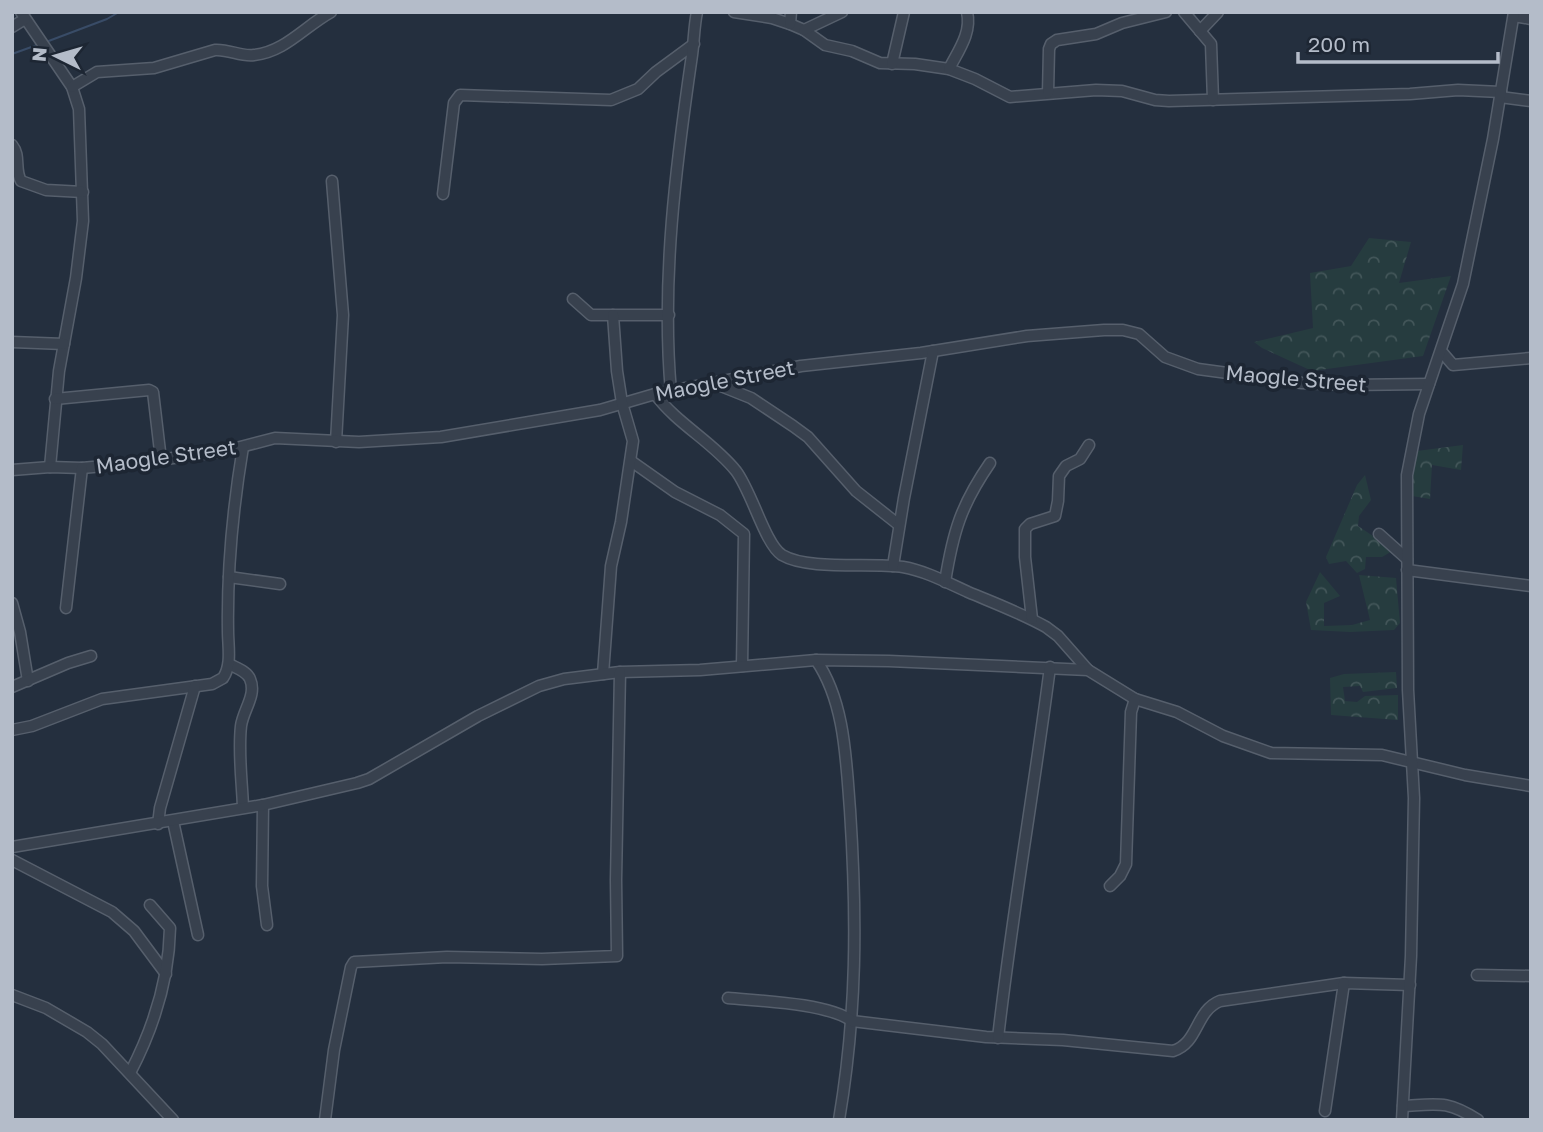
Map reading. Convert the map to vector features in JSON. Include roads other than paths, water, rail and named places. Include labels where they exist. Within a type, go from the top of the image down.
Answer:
[{"type":"street","points":[[72,87],[97,72],[154,68],[215,50],[226,49],[249,56],[257,55],[289,42],[331,12]]},
{"type":"street","points":[[671,391],[668,315],[678,159],[696,12]]},
{"type":"street","points":[[734,12],[790,24],[825,45],[852,51],[880,63],[949,69],[1010,97],[1122,90],[1155,100],[1213,100],[1458,90],[1531,101]]},
{"type":"street","points":[[790,24],[791,12]]},
{"type":"street","points":[[804,30],[842,12]]},
{"type":"street","points":[[892,64],[904,12]]},
{"type":"street","points":[[949,69],[967,33],[967,12]]},
{"type":"street","points":[[1048,93],[1049,49],[1056,40],[1096,34],[1122,23],[1166,12]]},
{"type":"street","points":[[1184,12],[1211,44],[1213,100]]},
{"type":"street","points":[[1200,31],[1218,12]]},
{"type":"street","points":[[1402,1120],[1410,985],[1414,807],[1408,690],[1407,475],[1414,434],[1463,284],[1501,95],[1514,14],[1531,19]]},
{"type":"street","points":[[12,27],[23,16],[72,87],[79,109],[83,192],[79,253],[55,399],[50,467]]},
{"type":"street","points":[[443,194],[454,103],[460,95],[611,100],[638,89],[694,44]]},
{"type":"street","points":[[12,145],[17,154],[17,170],[21,181],[46,190],[83,192]]},
{"type":"street","points":[[332,181],[343,315],[336,442]]},
{"type":"street","points":[[573,299],[591,315],[668,315]]},
{"type":"street","points":[[603,674],[611,566],[621,522],[633,434],[622,403],[613,315]]},
{"type":"street","name":"Maogle Street","points":[[12,470],[82,468],[162,460],[243,447],[275,438],[336,442],[441,437],[600,410],[654,394],[801,366],[933,351],[1027,336],[1123,330],[1139,334],[1176,363],[1198,369],[1302,383],[1429,384]]},
{"type":"street","points":[[12,342],[64,344]]},
{"type":"street","points":[[893,566],[933,351]]},
{"type":"street","points":[[1441,351],[1453,365]]},
{"type":"street","points":[[1433,371],[1453,365],[1531,358]]},
{"type":"street","points":[[715,383],[751,398],[808,437],[856,491],[899,525]]},
{"type":"street","points":[[55,399],[149,390],[153,393],[162,460]]},
{"type":"street","points":[[654,394],[672,414],[736,471],[751,495],[775,550],[785,556],[798,561],[848,566],[893,566],[918,571],[1032,619],[1059,636],[1088,670],[1135,699],[1177,712],[1223,736],[1271,753],[1370,754],[1531,786]]},
{"type":"street","points":[[1032,619],[1025,529],[1030,524],[1055,516],[1059,476],[1066,466],[1080,459],[1089,445]]},
{"type":"street","points":[[12,730],[32,726],[102,699],[212,684],[223,678],[229,664],[229,577],[243,447]]},
{"type":"street","points":[[631,461],[676,492],[720,515],[744,534],[742,666]]},
{"type":"street","points":[[945,582],[956,524],[973,487],[990,463]]},
{"type":"street","points":[[66,608],[82,468]]},
{"type":"street","points":[[1379,534],[1407,564],[1531,586]]},
{"type":"street","points":[[229,577],[281,584]]},
{"type":"street","points":[[12,603],[28,681]]},
{"type":"street","points":[[12,687],[91,656]]},
{"type":"street","points":[[12,847],[263,805],[369,779],[440,736],[539,686],[564,679],[620,672],[816,660],[1088,670]]},
{"type":"street","points":[[816,660],[832,684],[842,730],[856,937],[852,1021],[839,1120]]},
{"type":"street","points":[[229,664],[247,673],[251,680],[252,693],[243,714],[241,728],[243,807]]},
{"type":"street","points":[[999,1038],[1008,957],[1050,667]]},
{"type":"street","points":[[325,1120],[334,1050],[354,962],[447,957],[542,959],[617,956],[620,672]]},
{"type":"street","points":[[158,824],[160,808],[195,686]]},
{"type":"street","points":[[1110,886],[1121,876],[1126,864],[1130,712],[1135,699]]},
{"type":"street","points":[[263,805],[262,886],[267,925]]},
{"type":"street","points":[[173,821],[198,935]]},
{"type":"street","points":[[12,860],[112,912],[134,931],[166,974]]},
{"type":"street","points":[[130,1073],[150,1031],[166,974],[170,928],[150,905]]},
{"type":"street","points":[[1477,975],[1531,976]]},
{"type":"street","points":[[728,998],[837,1013],[852,1021],[999,1038],[1075,1041],[1174,1051],[1190,1041],[1203,1012],[1211,1004],[1344,983],[1410,985]]},
{"type":"street","points":[[1325,1111],[1344,983]]},
{"type":"street","points":[[12,995],[46,1008],[87,1032],[102,1044],[173,1120]]},
{"type":"street","points":[[1403,1106],[1457,1106],[1478,1120]]},
{"type":"waterway","points":[[46,42],[119,12]]},
{"type":"waterway","points":[[12,54],[37,45]]}]
